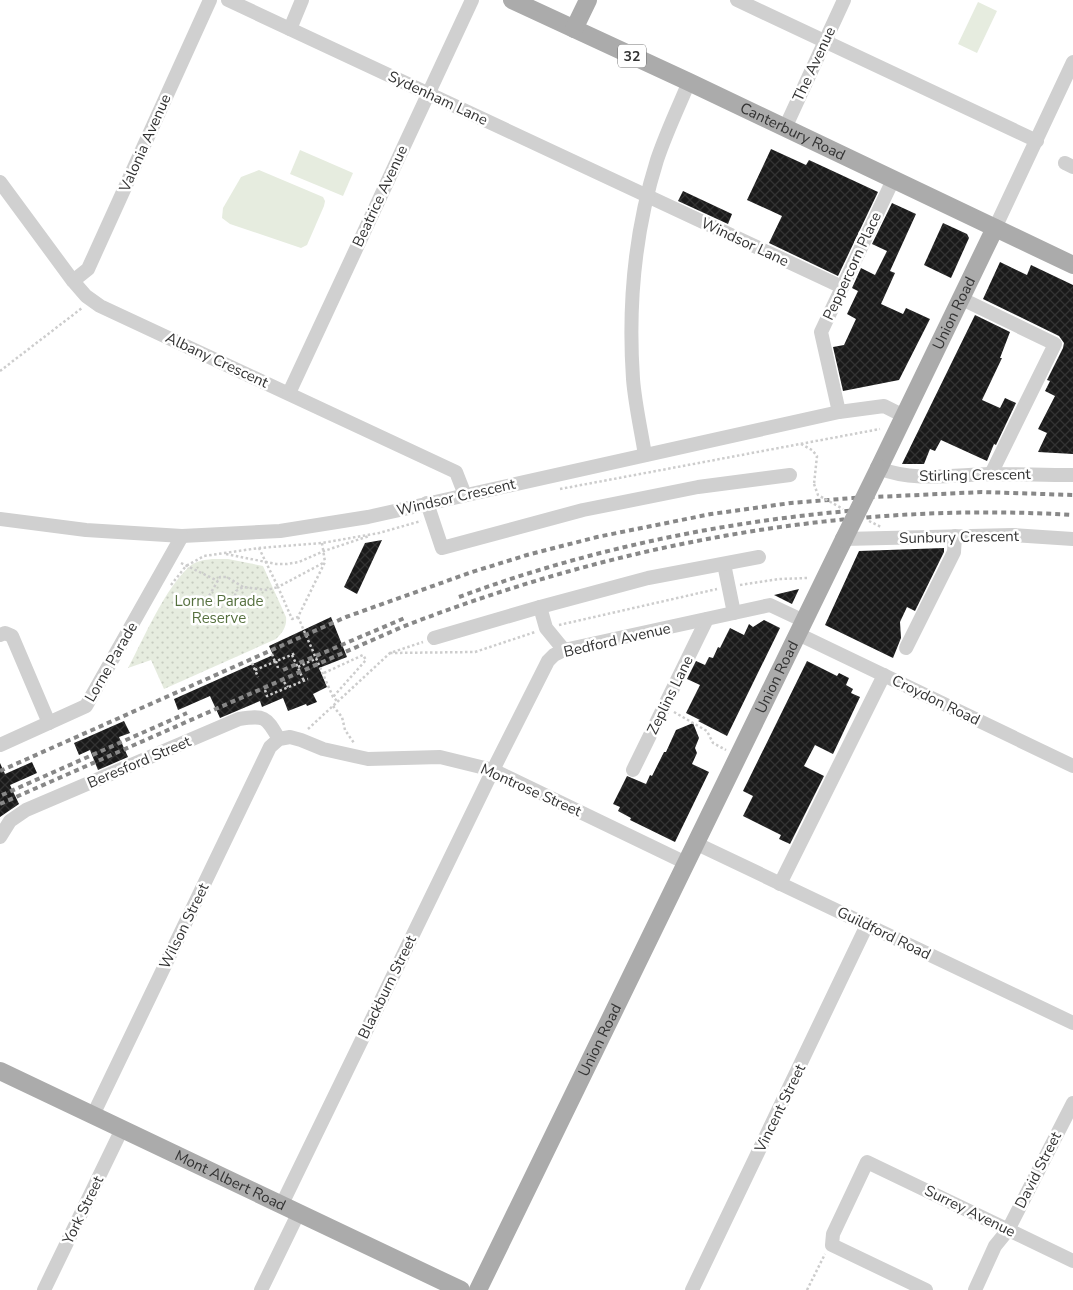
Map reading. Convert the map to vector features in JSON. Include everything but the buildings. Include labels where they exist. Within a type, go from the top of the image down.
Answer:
[{"type":"main road","name":"Canterbury Road","points":[[512,0],[690,82],[1073,265]]},
{"type":"main road","points":[[574,29],[588,0]]},
{"type":"main road","name":"Union Road","points":[[478,1290],[995,228]]},
{"type":"main road","name":"Mont Albert Road","points":[[0,1071],[461,1290]]},
{"type":"street","name":"Valonia Avenue","points":[[73,281],[88,269],[210,0]]},
{"type":"street","name":"Sydenham Lane","points":[[228,0],[648,197]]},
{"type":"street","points":[[290,28],[302,0]]},
{"type":"street","name":"Beatrice Avenue","points":[[289,393],[472,0]]},
{"type":"street","points":[[737,0],[1037,141]]},
{"type":"street","name":"The Avenue","points":[[785,128],[844,0]]},
{"type":"street","name":"Union Road","points":[[995,228],[1073,62]]},
{"type":"street","points":[[645,455],[633,381],[631,318],[638,251],[657,161],[669,126],[690,82]]},
{"type":"street","name":"Peppercorn Place","points":[[839,412],[821,332],[893,180]]},
{"type":"street","name":"Albany Crescent","points":[[0,182],[73,281],[86,296],[100,306],[456,472],[465,495]]},
{"type":"street","name":"Windsor Lane","points":[[648,197],[842,287]]},
{"type":"street","points":[[960,298],[1055,344],[991,474]]},
{"type":"street","name":"Windsor Crescent","points":[[0,519],[86,530],[182,536],[280,531],[368,516],[783,426],[839,412],[884,406],[904,416]]},
{"type":"street","name":"Stirling Crescent","points":[[879,468],[894,474],[914,476],[991,474],[1073,475]]},
{"type":"street","points":[[427,503],[442,548],[584,510],[698,487],[790,475]]},
{"type":"street","name":"Sunbury Crescent","points":[[844,539],[1013,535],[1073,539]]},
{"type":"street","name":"Lorne Parade","points":[[0,745],[86,706],[182,536]]},
{"type":"street","points":[[906,648],[954,552],[955,536]]},
{"type":"street","points":[[434,638],[648,578],[759,557]]},
{"type":"street","points":[[724,564],[734,613]]},
{"type":"street","name":"Bedford Avenue","points":[[493,770],[543,669],[554,655],[564,650],[770,605],[801,628]]},
{"type":"street","points":[[540,607],[546,628],[564,650]]},
{"type":"street","name":"Zeplins Lane","points":[[633,770],[707,619]]},
{"type":"street","name":"Croydon Road","points":[[801,628],[884,675],[1073,766]]},
{"type":"street","points":[[0,635],[5,633],[12,636],[49,723]]},
{"type":"street","points":[[780,884],[884,675]]},
{"type":"street","name":"Beresford Street","points":[[0,836],[10,821],[26,810],[239,719],[259,717],[268,720],[280,739]]},
{"type":"street","name":"Montrose Street","points":[[280,739],[290,737],[323,749],[368,759],[440,756],[493,770],[686,863]]},
{"type":"street","name":"Wilson Street","points":[[93,1115],[270,747],[280,739]]},
{"type":"street","name":"Blackburn Street","points":[[282,1204],[493,770]]},
{"type":"street","name":"Guildford Road","points":[[695,843],[1073,1023]]},
{"type":"street","name":"Vincent Street","points":[[692,1290],[867,925]]},
{"type":"street","name":"David Street","points":[[975,1290],[995,1246],[1008,1230],[1073,1104]]},
{"type":"street","name":"York Street","points":[[44,1290],[122,1129]]},
{"type":"street","name":"Surrey Avenue","points":[[832,1245],[833,1234],[867,1162],[1073,1261]]},
{"type":"street","points":[[261,1290],[299,1212]]},
{"type":"street","points":[[832,1245],[926,1290]]},
{"type":"path","points":[[0,371],[92,300]]},
{"type":"path","points":[[558,490],[880,429]]},
{"type":"path","points":[[799,443],[808,447],[816,454],[814,484]]},
{"type":"path","points":[[224,554],[276,564],[299,562],[324,550],[432,518]]},
{"type":"path","points":[[170,586],[186,566],[204,556],[259,548],[322,543],[379,533]]},
{"type":"path","points":[[259,548],[292,619],[298,617],[325,562],[322,543]]},
{"type":"path","points":[[171,556],[186,566],[218,581]]},
{"type":"path","points":[[243,587],[236,591],[234,600],[218,608],[209,596],[220,577],[227,577],[243,587],[267,590],[278,587],[325,562]]},
{"type":"path","points":[[390,652],[475,652],[546,628],[729,587],[779,578],[808,578]]},
{"type":"path","points":[[298,617],[333,696],[337,701]]},
{"type":"path","points":[[301,740],[310,727],[390,652],[434,638]]},
{"type":"path","points":[[256,670],[296,653],[275,662]]},
{"type":"path","points":[[272,654],[278,668]]},
{"type":"path","points":[[324,673],[363,654],[366,660],[333,696]]},
{"type":"path","points":[[292,655],[304,681]]},
{"type":"path","points":[[298,667],[317,658]]},
{"type":"path","points":[[252,663],[258,677]]},
{"type":"path","points":[[265,690],[267,696],[304,681],[308,679],[287,688],[284,682]]},
{"type":"path","points":[[333,706],[342,717],[349,737],[368,759]]},
{"type":"path","points":[[664,707],[707,731],[712,743],[738,756]]},
{"type":"path","points":[[807,1290],[824,1254],[832,1245]]},
{"type":"green space","points":[[978,2],[997,11],[977,53],[958,44]]},
{"type":"green space","points":[[300,150],[353,173],[343,196],[290,174]]},
{"type":"green space","points":[[259,170],[323,197],[325,201],[324,206],[307,245],[301,248],[230,224],[222,218],[223,208],[241,177]]},
{"type":"green space","name":"Lorne Parade Reserve","points":[[212,559],[228,559],[263,566],[286,617],[285,626],[276,639],[164,689],[151,660],[128,668],[156,614],[181,575],[195,563]]},
{"type":"railway","points":[[0,771],[346,617],[472,572],[527,555],[597,537],[711,514],[791,503],[982,492],[1073,495]]},
{"type":"railway","points":[[459,597],[559,564],[662,539],[766,520],[871,509]]},
{"type":"railway","points":[[0,804],[402,627],[483,598],[564,573],[648,551],[731,535],[816,522],[902,515],[987,512],[1073,515]]},
{"type":"railway","points":[[283,670],[407,617]]},
{"type":"railway","points":[[2,795],[187,713]]}]
